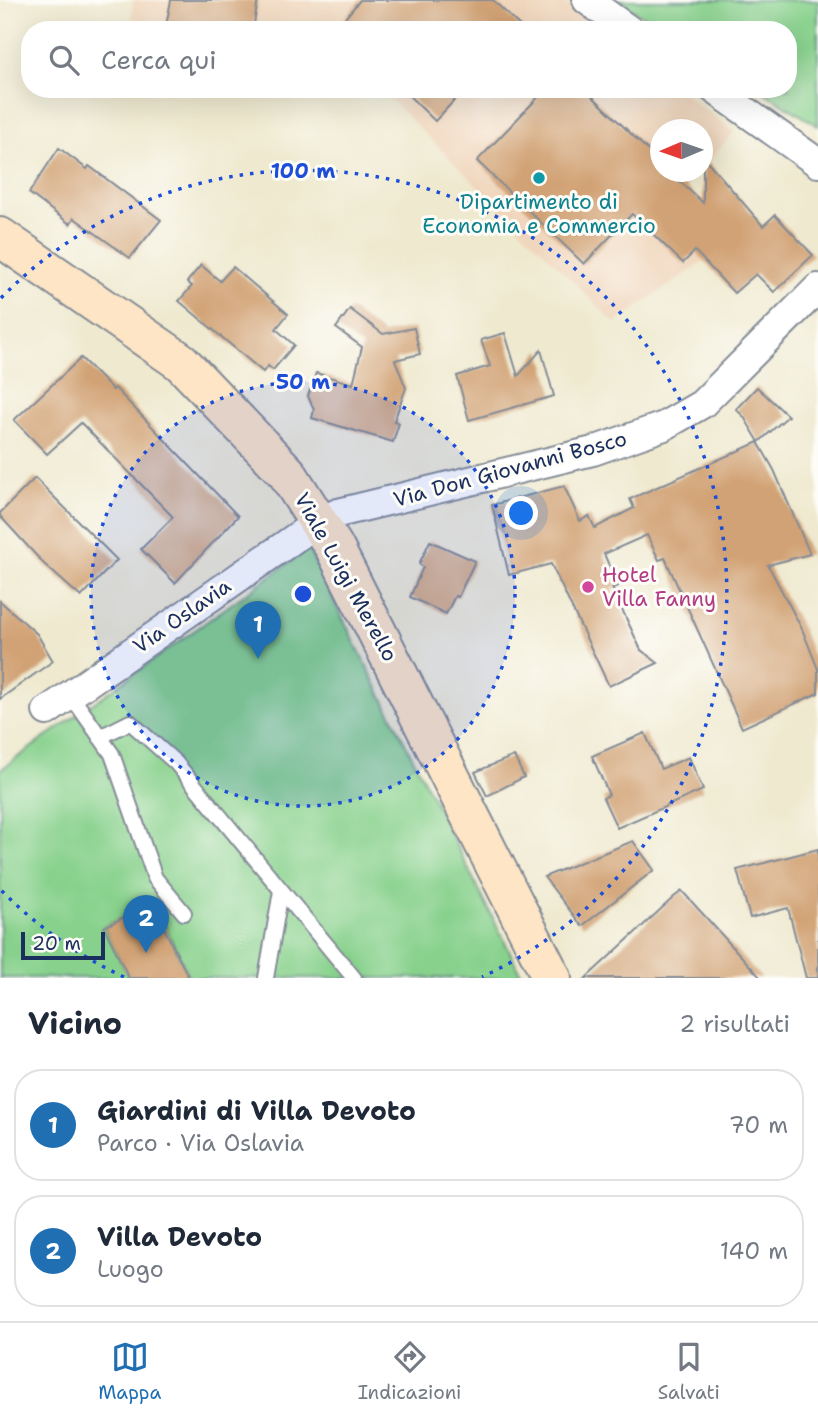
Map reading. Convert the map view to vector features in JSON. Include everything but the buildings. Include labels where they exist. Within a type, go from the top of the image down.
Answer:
[{"type":"street","points":[[587,0],[616,21]]},
{"type":"street","points":[[727,98],[818,163]]},
{"type":"street","name":"Viale Luigi Merello","points":[[0,237],[181,362],[287,472],[334,547],[552,978]]},
{"type":"street","name":"Via Don Giovanni Bosco","points":[[318,522],[338,513],[593,450],[664,426],[702,404],[818,288]]},
{"type":"street","name":"Via Oslavia","points":[[47,710],[318,522]]},
{"type":"lane","points":[[70,694],[112,754],[155,878],[184,914]]},
{"type":"lane","points":[[100,737],[130,722],[177,764],[354,978]]},
{"type":"lane","points":[[266,978],[281,891]]},
{"type":"shaded area","points":[[133,0],[561,0],[588,21],[132,21]]},
{"type":"shaded area","points":[[389,98],[690,98],[734,132],[713,156],[713,119],[650,119],[650,182],[690,182],[670,206],[710,257],[615,323]]},
{"type":"green space","points":[[618,0],[818,0],[818,126],[773,98],[797,98],[797,21],[651,21]]},
{"type":"green space","points":[[308,549],[523,978],[189,978],[154,902],[104,927],[129,978],[0,978],[0,770]]},
{"type":"place","name":"Dipartimento di Economia e Commercio","points":[[539,178]]},
{"type":"place","name":"Hotel Villa Fanny","points":[[588,587]]},
{"type":"place","name":"Giardini di Villa Devoto","points":[[258,659]]},
{"type":"place","name":"Villa Devoto","points":[[146,953]]}]
